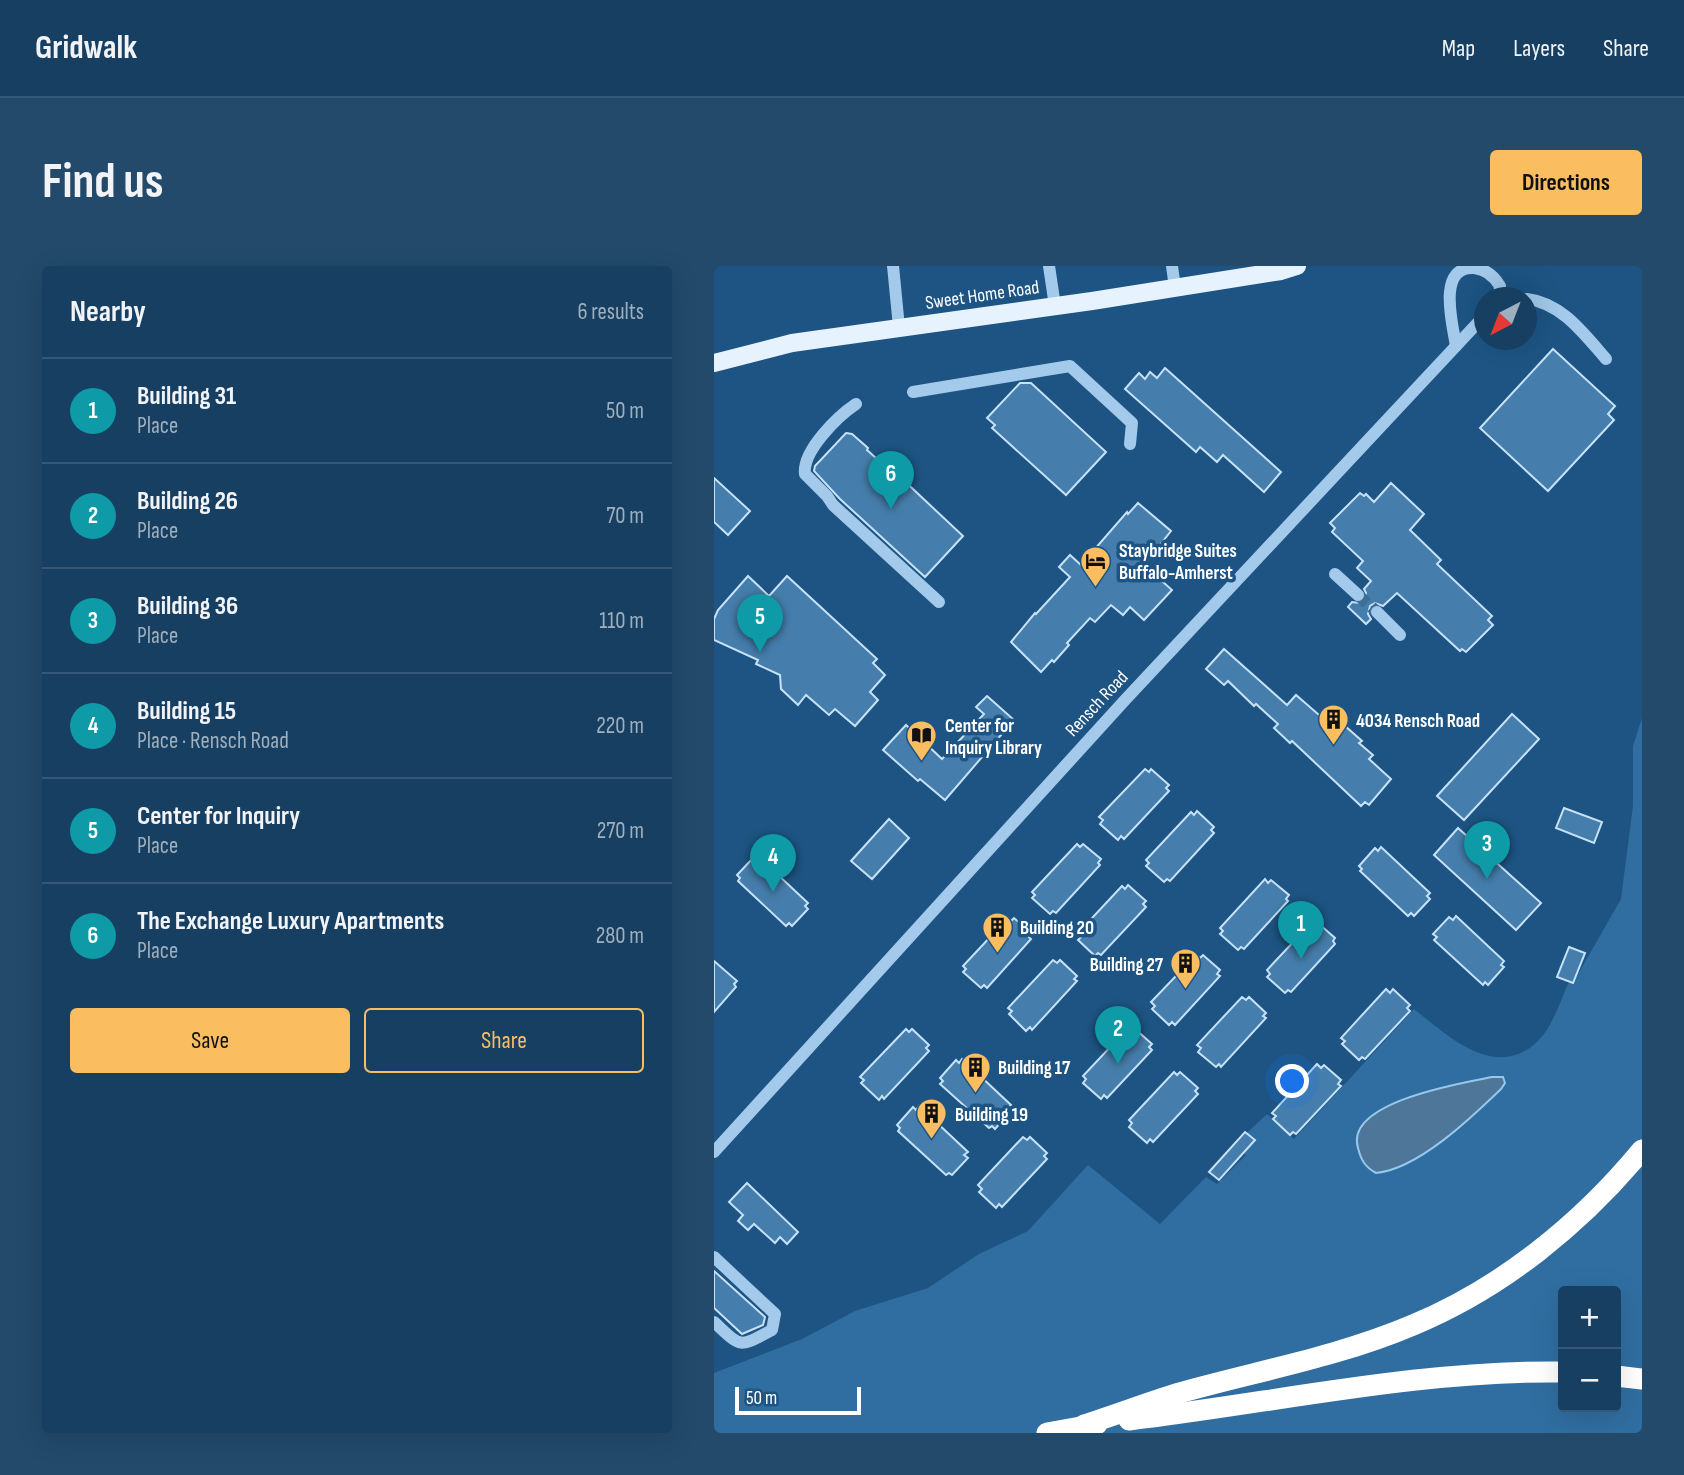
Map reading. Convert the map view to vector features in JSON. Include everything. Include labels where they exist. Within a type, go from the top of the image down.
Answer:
[{"type":"highway","points":[[1084,1425],[1178,1394],[1335,1353],[1390,1335],[1444,1311],[1517,1266],[1566,1228],[1612,1185],[1642,1150]]},
{"type":"highway","points":[[1047,1433],[1084,1425],[1404,1382],[1485,1374],[1558,1372]]},
{"type":"highway","points":[[1621,1377],[1642,1379]]},
{"type":"main road","name":"Sweet Home Road","points":[[714,363],[792,343],[1175,288],[1262,270],[1297,266]]},
{"type":"street","points":[[893,266],[900,327]]},
{"type":"street","points":[[1049,266],[1055,306]]},
{"type":"street","points":[[1172,266],[1175,288]]},
{"type":"street","points":[[1456,346],[1448,293],[1456,274],[1465,267],[1477,268],[1487,272],[1500,287]]},
{"type":"street","points":[[1537,300],[1573,321],[1606,359]]},
{"type":"street","name":"Rensch Road","points":[[714,1152],[1125,700],[1474,326]]},
{"type":"street","points":[[913,392],[1070,366],[1132,423],[1130,444]]},
{"type":"street","points":[[856,404],[812,448],[805,461],[805,474],[828,496],[833,505],[939,602]]},
{"type":"street","points":[[1335,574],[1358,595]]},
{"type":"street","points":[[1377,612],[1400,635]]},
{"type":"street","points":[[714,1256],[775,1314],[772,1330],[746,1344],[735,1341],[714,1322]]},
{"type":"shaded area","points":[[1642,718],[1642,1433],[714,1433],[714,1373],[802,1339],[855,1311],[928,1288],[979,1254],[1028,1231],[1088,1165],[1160,1224],[1206,1177],[1217,1184],[1246,1155],[1235,1144],[1267,1114],[1294,1139],[1414,1009],[1457,1042],[1473,1050],[1489,1056],[1506,1057],[1522,1053],[1538,1041],[1552,1021],[1569,982],[1573,983],[1621,899],[1633,806],[1633,746]]},
{"type":"shaded area","points":[[1492,1077],[1503,1077],[1505,1083],[1501,1089],[1426,1152],[1409,1162],[1376,1173],[1364,1163],[1358,1148],[1359,1132],[1369,1118],[1408,1098]]},
{"type":"building","points":[[1553,349],[1615,406],[1608,414],[1614,420],[1548,491],[1480,428]]},
{"type":"building","points":[[1165,368],[1281,472],[1264,492],[1223,455],[1217,462],[1200,447],[1196,452],[1125,389],[1139,373],[1145,379],[1150,372],[1157,378]]},
{"type":"building","points":[[1020,383],[1031,383],[1106,452],[1066,495],[992,428],[995,425],[987,418]]},
{"type":"building","points":[[846,433],[852,434],[868,448],[867,450],[963,536],[925,577],[840,499],[814,471],[815,466]]},
{"type":"building","points":[[714,478],[750,511],[728,535],[714,522]]},
{"type":"building","points":[[1391,483],[1424,514],[1410,530],[1441,560],[1437,564],[1492,616],[1488,620],[1493,625],[1466,652],[1462,649],[1460,651],[1397,593],[1383,606],[1375,603],[1370,606],[1368,614],[1371,619],[1366,624],[1348,607],[1352,602],[1360,603],[1365,600],[1364,589],[1371,581],[1357,568],[1363,561],[1332,532],[1335,528],[1330,523],[1360,493],[1364,496],[1366,494],[1374,502]]},
{"type":"building","name":"Staybridge Suites Buffalo-Amherst","points":[[1138,503],[1171,531],[1144,565],[1172,590],[1144,620],[1130,607],[1123,615],[1111,605],[1095,622],[1090,618],[1054,662],[1052,660],[1041,672],[1011,642],[1070,577],[1059,567],[1070,555],[1081,565]]},
{"type":"building","points":[[748,576],[769,596],[787,576],[877,659],[873,663],[885,675],[870,692],[878,700],[855,726],[835,709],[829,715],[806,695],[798,705],[781,689],[780,675],[756,664],[758,660],[714,640],[714,619],[718,610]]},
{"type":"building","name":"4034 Rensch Road","points":[[1224,649],[1287,705],[1296,695],[1319,715],[1323,711],[1333,720],[1336,718],[1362,741],[1359,743],[1373,755],[1369,759],[1391,779],[1369,805],[1365,802],[1361,806],[1292,741],[1290,743],[1274,728],[1278,724],[1256,704],[1254,706],[1228,681],[1224,685],[1206,669]]},
{"type":"building","points":[[987,696],[1014,720],[945,800],[920,779],[918,781],[883,750],[906,725],[942,759],[984,714],[976,707]]},
{"type":"building","points":[[1512,714],[1539,739],[1464,820],[1437,796]]},
{"type":"building","points":[[1145,769],[1149,772],[1151,769],[1169,785],[1166,788],[1169,791],[1124,839],[1121,836],[1118,840],[1100,824],[1103,820],[1099,817]]},
{"type":"building","points":[[1564,808],[1602,822],[1594,843],[1556,828]]},
{"type":"building","points":[[1197,811],[1214,827],[1211,830],[1214,833],[1170,881],[1167,879],[1164,882],[1146,866],[1149,863],[1146,860],[1191,812],[1194,815]]},
{"type":"building","points":[[889,819],[909,838],[872,879],[851,861]]},
{"type":"building","points":[[1458,828],[1541,903],[1516,930],[1434,855]]},
{"type":"building","points":[[1077,844],[1080,847],[1083,844],[1101,859],[1098,863],[1100,865],[1056,913],[1053,911],[1050,914],[1032,898],[1035,895],[1032,892]]},
{"type":"building","points":[[1381,847],[1430,893],[1427,896],[1430,899],[1414,916],[1411,913],[1408,916],[1360,871],[1362,869],[1359,866],[1375,848],[1378,851]]},
{"type":"building","points":[[759,857],[808,903],[805,906],[808,909],[792,926],[789,923],[786,926],[738,881],[740,878],[737,875],[753,858],[756,861]]},
{"type":"building","points":[[1265,879],[1268,883],[1271,880],[1289,895],[1286,899],[1288,901],[1244,949],[1241,947],[1238,950],[1220,934],[1223,931],[1220,928]]},
{"type":"building","points":[[1128,885],[1146,901],[1143,904],[1146,907],[1101,955],[1098,953],[1095,956],[1078,940],[1081,937],[1077,934],[1122,886],[1125,889]]},
{"type":"building","points":[[1456,916],[1504,961],[1501,965],[1504,967],[1488,985],[1485,982],[1483,985],[1434,940],[1437,937],[1433,934],[1449,917],[1453,920]]},
{"type":"building","name":"Building 20","points":[[1008,918],[1011,921],[1014,918],[1031,933],[1031,939],[987,988],[984,985],[981,988],[963,972],[966,969],[963,966]]},
{"type":"building","points":[[1312,922],[1315,926],[1318,923],[1335,938],[1335,944],[1291,992],[1288,990],[1285,993],[1267,977],[1270,974],[1267,970]]},
{"type":"building","points":[[1569,947],[1585,953],[1573,983],[1557,977]]},
{"type":"building","name":"Building 27","points":[[1196,955],[1200,958],[1203,955],[1220,970],[1217,974],[1220,976],[1175,1025],[1172,1022],[1169,1025],[1152,1009],[1155,1006],[1151,1002]]},
{"type":"building","points":[[1053,960],[1057,963],[1060,960],[1077,976],[1074,979],[1077,981],[1032,1030],[1030,1027],[1026,1031],[1009,1014],[1012,1011],[1008,1008]]},
{"type":"building","points":[[714,961],[737,981],[734,984],[736,987],[714,1012]]},
{"type":"building","points":[[1386,989],[1390,993],[1393,989],[1410,1005],[1407,1008],[1410,1011],[1365,1059],[1362,1057],[1359,1060],[1342,1044],[1345,1041],[1341,1038]]},
{"type":"building","points":[[1242,997],[1246,1000],[1249,997],[1266,1013],[1263,1016],[1266,1018],[1221,1067],[1219,1064],[1216,1067],[1198,1052],[1201,1048],[1197,1045]]},
{"type":"building","points":[[1128,1028],[1132,1031],[1134,1028],[1152,1044],[1149,1047],[1152,1050],[1107,1098],[1104,1095],[1101,1099],[1083,1083],[1086,1079],[1083,1076]]},
{"type":"building","points":[[906,1029],[909,1032],[912,1029],[929,1045],[926,1048],[929,1051],[884,1099],[882,1096],[879,1100],[861,1083],[864,1080],[860,1077]]},
{"type":"building","name":"Building 17","points":[[962,1059],[1011,1105],[1007,1108],[1011,1111],[995,1129],[992,1126],[989,1128],[940,1084],[943,1081],[940,1078],[956,1060],[959,1063]]},
{"type":"building","points":[[1317,1064],[1321,1068],[1324,1065],[1341,1080],[1338,1084],[1341,1086],[1296,1134],[1293,1132],[1290,1135],[1273,1119],[1276,1116],[1272,1113]]},
{"type":"building","points":[[1174,1072],[1177,1075],[1180,1072],[1198,1088],[1195,1091],[1198,1094],[1153,1142],[1150,1139],[1147,1143],[1129,1127],[1132,1123],[1129,1120]]},
{"type":"building","name":"Building 19","points":[[919,1106],[968,1152],[964,1155],[968,1158],[952,1175],[946,1175],[898,1131],[900,1128],[897,1125],[913,1107],[916,1110]]},
{"type":"building","points":[[1245,1132],[1255,1140],[1219,1180],[1209,1172]]},
{"type":"building","points":[[1023,1137],[1027,1140],[1030,1137],[1047,1153],[1044,1156],[1047,1159],[1002,1207],[999,1204],[996,1208],[979,1192],[982,1189],[978,1185]]},
{"type":"building","points":[[747,1183],[798,1232],[787,1244],[780,1237],[775,1243],[754,1224],[748,1230],[738,1221],[743,1215],[729,1202]]},
{"type":"building","points":[[714,1271],[765,1317],[763,1325],[742,1334],[714,1308]]},
{"type":"tunnel","points":[[1358,595],[1377,612]]},
{"type":"place","name":"The Exchange Luxury Apartments","points":[[891,509]]},
{"type":"place","name":"Staybridge Suites Buffalo-Amherst","points":[[1096,588]]},
{"type":"place","name":"Center for Inquiry","points":[[760,652]]},
{"type":"place","name":"4034 Rensch Road","points":[[1333,747]]},
{"type":"place","name":"Center for Inquiry Library","points":[[922,763]]},
{"type":"place","name":"Building 36","points":[[1487,879]]},
{"type":"place","name":"Building 15","points":[[773,892]]},
{"type":"place","name":"Building 20","points":[[997,954]]},
{"type":"place","name":"Building 31","points":[[1301,959]]},
{"type":"place","name":"Building 27","points":[[1186,991]]},
{"type":"place","name":"Building 26","points":[[1118,1064]]},
{"type":"place","name":"Building 17","points":[[975,1094]]},
{"type":"place","name":"Building 19","points":[[932,1141]]}]
